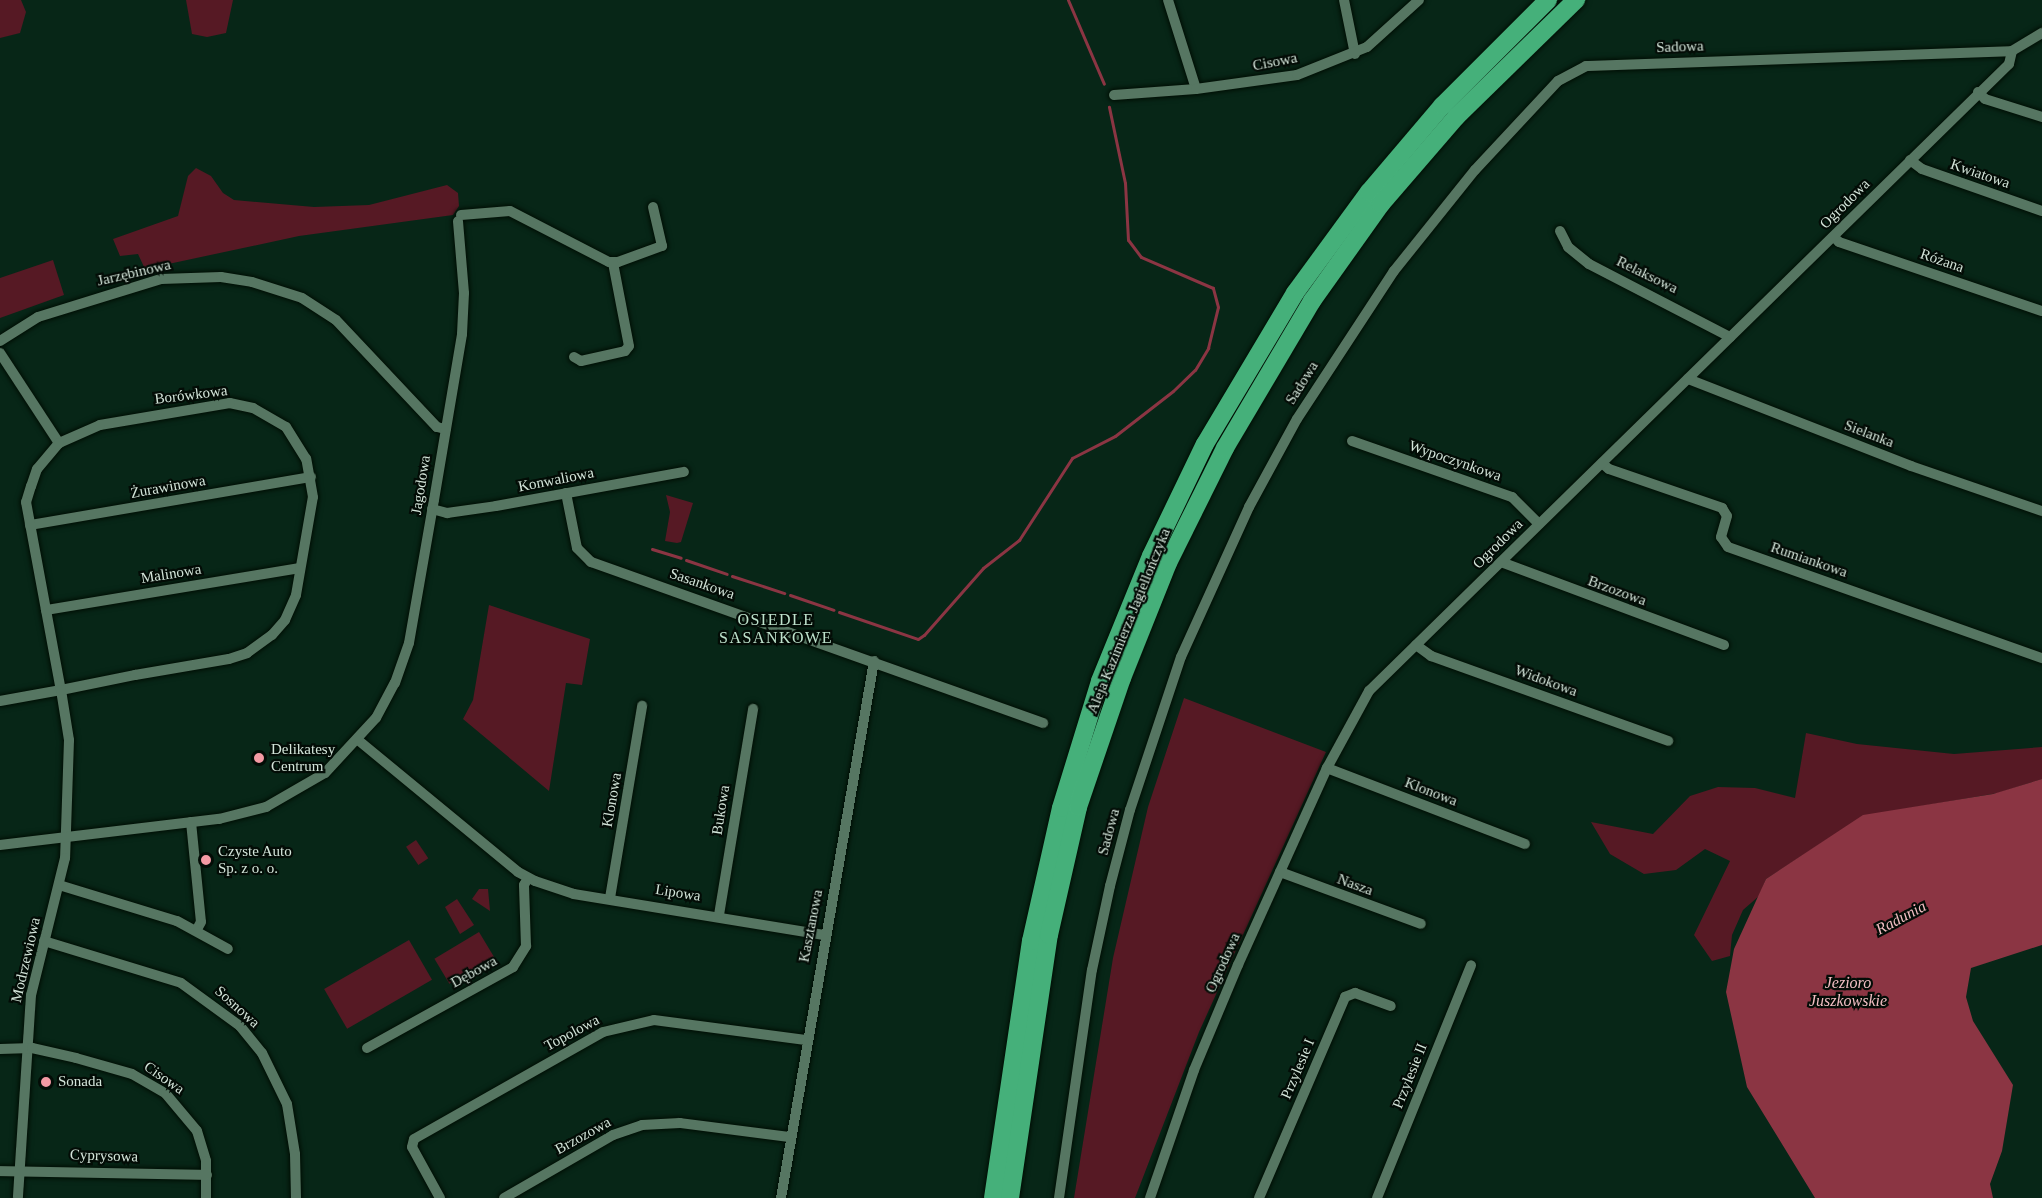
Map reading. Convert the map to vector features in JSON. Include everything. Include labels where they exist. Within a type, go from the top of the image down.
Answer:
[{"type":"highway","name":"Aleja Kazimierza Jagiellończyka","points":[[993,1198],[1031,941],[1061,808],[1100,681],[1150,556],[1205,444],[1295,293],[1369,192],[1442,106],[1548,0]]},
{"type":"highway","name":"Aleja Kazimierza Jagiellończyka","points":[[1010,1198],[1049,935],[1078,807],[1122,678],[1168,562],[1225,448],[1306,311],[1381,204],[1456,117],[1576,0]]},
{"type":"street","points":[[1168,0],[1196,89]]},
{"type":"street","points":[[1344,0],[1355,54]]},
{"type":"street","name":"Cisowa","points":[[1114,95],[1196,89],[1297,75],[1355,54],[1419,0]]},
{"type":"street","name":"Ogrodowa","points":[[1150,1198],[1194,1070],[1327,768],[1369,691],[2009,64],[2012,51],[2042,33]]},
{"type":"street","name":"Sadowa","points":[[1059,1198],[1092,970],[1110,886],[1130,810],[1182,657],[1249,507],[1303,410],[1394,271],[1475,170],[1558,81],[1572,71],[1587,66],[2012,51]]},
{"type":"street","points":[[1978,92],[1985,99],[2042,117]]},
{"type":"street","name":"Kwiatowa","points":[[1910,160],[1922,169],[2042,211]]},
{"type":"street","points":[[574,357],[581,361],[624,351],[629,346],[614,263],[663,246],[653,207]]},
{"type":"street","name":"Jagodowa","points":[[0,845],[237,816],[278,802],[317,779],[358,740],[382,707],[403,660],[462,334],[464,293],[460,218],[510,211],[614,263]]},
{"type":"street","name":"Relaksowa","points":[[1560,231],[1568,247],[1589,264],[1730,337]]},
{"type":"street","name":"Różana","points":[[1834,237],[1839,242],[2042,311]]},
{"type":"street","name":"Jarzębinowa","points":[[0,341],[38,317],[150,281],[195,276],[252,282],[302,298],[336,320],[437,427],[446,429]]},
{"type":"street","points":[[0,353],[59,442]]},
{"type":"street","name":"Sielanka","points":[[1688,379],[1911,466],[2042,511]]},
{"type":"street","name":"Borówkowa","points":[[61,690],[247,653],[285,620],[296,595],[313,497],[311,477],[298,443],[286,427],[262,411],[230,403],[100,425],[59,442],[37,469],[26,502],[69,740],[66,838]]},
{"type":"street","name":"Wypoczynkowa","points":[[1352,441],[1512,497],[1539,525]]},
{"type":"street","name":"Rumiankowa","points":[[1602,463],[1608,469],[1722,508],[1727,516],[1721,537],[1728,547],[2042,658]]},
{"type":"street","name":"Konwaliowa","points":[[432,509],[447,513],[684,472]]},
{"type":"street","name":"Żurawinowa","points":[[30,525],[311,477]]},
{"type":"street","name":"Sasankowa","points":[[566,493],[577,548],[591,562],[1043,723]]},
{"type":"street","name":"Brzozowa","points":[[1501,562],[1724,645]]},
{"type":"street","name":"Malinowa","points":[[46,610],[300,568]]},
{"type":"street","name":"Widokowa","points":[[1416,645],[1431,656],[1668,741]]},
{"type":"street","name":"Kasztanowa","points":[[781,1198],[824,935],[874,661]]},
{"type":"street","points":[[0,701],[61,690]]},
{"type":"street","name":"Klonowa","points":[[610,898],[642,706]]},
{"type":"street","name":"Bukowa","points":[[719,915],[753,710]]},
{"type":"street","name":"Lipowa","points":[[358,740],[528,878],[565,891],[719,915],[824,935]]},
{"type":"street","name":"Klonowa","points":[[1327,768],[1525,844]]},
{"type":"street","points":[[191,822],[201,922],[196,931]]},
{"type":"street","name":"Modrzewiowa","points":[[18,1198],[26,1047],[32,995],[59,885],[66,838]]},
{"type":"street","name":"Nasza","points":[[1280,872],[1420,924]]},
{"type":"street","name":"Dębowa","points":[[366,1048],[513,967],[525,946],[524,885],[528,878]]},
{"type":"street","points":[[59,885],[177,921],[228,950]]},
{"type":"street","name":"Sosnowa","points":[[44,940],[173,979],[199,994],[240,1026],[262,1053],[287,1104],[295,1154],[296,1198]]},
{"type":"street","name":"Przylesie II","points":[[1377,1198],[1471,965]]},
{"type":"street","name":"Przylesie I","points":[[1259,1198],[1345,997],[1355,993],[1391,1006]]},
{"type":"street","name":"Topolowa","points":[[440,1198],[412,1147],[414,1139],[597,1035],[621,1026],[654,1020],[682,1021],[806,1040]]},
{"type":"street","name":"Cisowa","points":[[0,1049],[26,1047],[132,1074],[166,1094],[197,1131],[207,1175],[206,1198]]},
{"type":"street","name":"Brzozowa","points":[[504,1198],[613,1135],[642,1125],[680,1123],[790,1137]]},
{"type":"street","name":"Cyprysowa","points":[[0,1171],[19,1169],[207,1175]]},
{"type":"shaded area","points":[[0,0],[21,0],[26,12],[20,33],[0,38]]},
{"type":"shaded area","points":[[186,0],[233,0],[226,33],[207,37],[192,34]]},
{"type":"shaded area","points":[[196,168],[211,176],[223,193],[234,200],[314,207],[369,205],[447,185],[458,193],[459,206],[453,215],[299,236],[145,269],[138,254],[120,256],[113,239],[178,216],[188,176]]},
{"type":"shaded area","points":[[53,260],[64,295],[0,318],[0,278]]},
{"type":"shaded area","points":[[666,495],[693,503],[681,542],[665,541],[670,512]]},
{"type":"shaded area","points":[[489,605],[590,639],[582,685],[566,683],[549,791],[463,719],[473,700]]},
{"type":"shaded area","points":[[1184,698],[1326,752],[1199,1032],[1135,1198],[1074,1198],[1113,958],[1148,807]]},
{"type":"shaded area","points":[[1806,733],[1857,744],[1954,754],[2042,747],[2042,779],[1998,793],[1863,816],[1766,879],[1759,896],[1743,910],[1732,935],[1730,956],[1712,961],[1694,935],[1730,861],[1705,849],[1676,870],[1644,874],[1610,854],[1591,822],[1653,834],[1690,796],[1718,787],[1755,788],[1795,798]]},
{"type":"shaded area","points":[[416,840],[428,858],[418,865],[406,847]]},
{"type":"shaded area","points":[[479,889],[488,889],[490,911],[472,899]]},
{"type":"shaded area","points":[[457,899],[474,925],[460,934],[445,907]]},
{"type":"shaded area","points":[[479,932],[494,957],[449,984],[434,959]]},
{"type":"shaded area","points":[[409,940],[432,980],[347,1029],[324,989]]},
{"type":"water","name":"Jezioro Juszkowskie","points":[[2042,779],[2042,945],[1971,968],[1966,997],[1973,1021],[2013,1085],[2002,1151],[1990,1184],[1993,1198],[1815,1198],[1747,1087],[1726,992],[1734,949],[1766,879],[1863,815],[1993,794]]},
{"type":"waterway","points":[[1068,0],[1104,84]]},
{"type":"waterway","points":[[839,612],[918,639],[924,635],[983,568],[1019,540],[1072,458],[1115,436],[1173,391],[1195,370],[1208,348],[1218,307],[1213,288],[1141,257],[1128,240],[1125,183],[1109,107]]},
{"type":"waterway","points":[[652,549],[681,558]]},
{"type":"waterway","points":[[686,560],[727,574]]},
{"type":"waterway","points":[[732,576],[784,593]]},
{"type":"waterway","points":[[790,595],[834,610]]},
{"type":"place","name":"Delikatesy Centrum","points":[[259,758]]},
{"type":"place","name":"Czyste Auto Sp. z o. o.","points":[[206,860]]},
{"type":"place","name":"Sonada","points":[[46,1082]]},
{"type":"district","name":"OSIEDLE SASANKOWE","points":[[776,629]]},
{"type":"water label","name":"Radunia","points":[[1901,918]]}]
